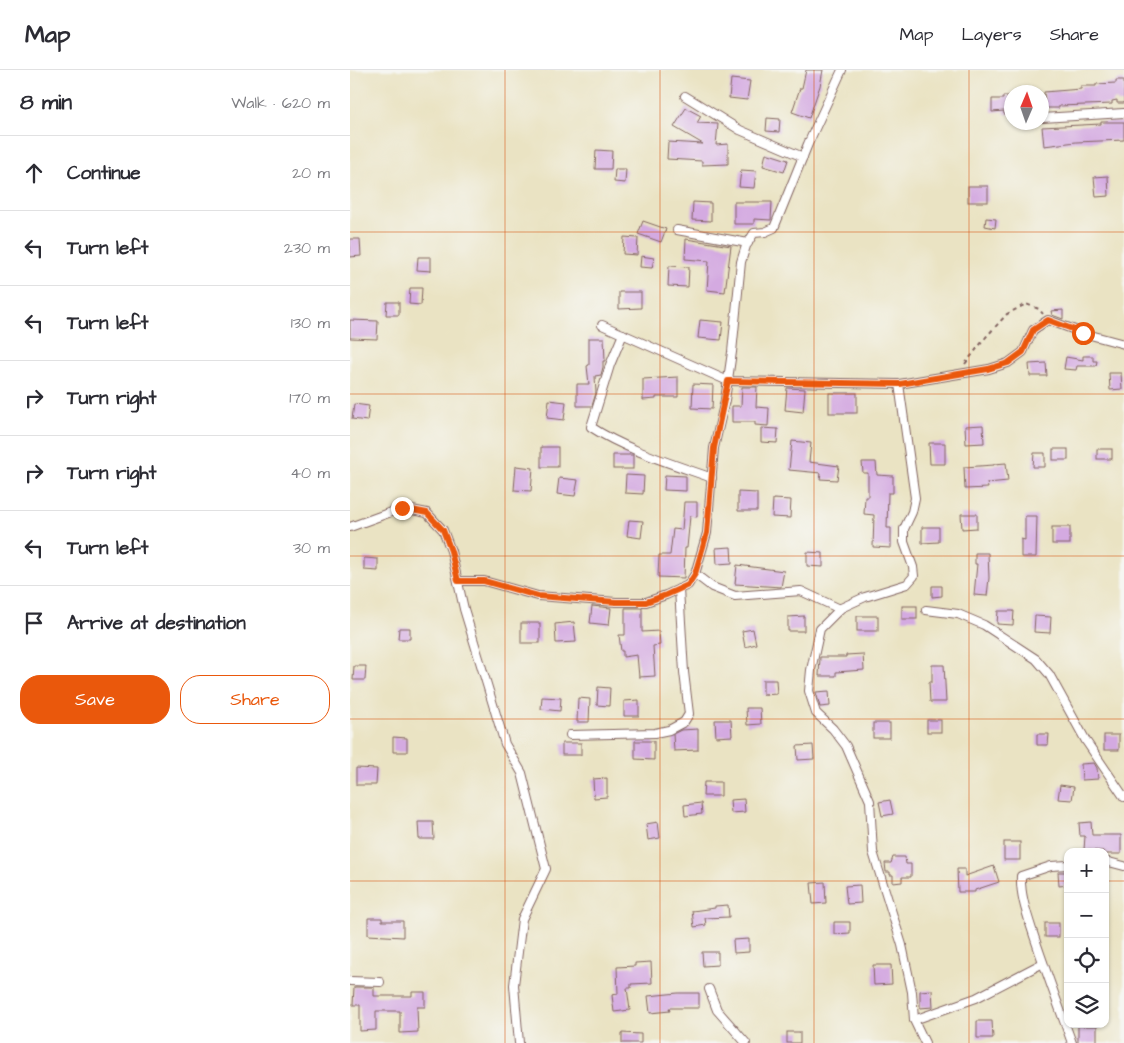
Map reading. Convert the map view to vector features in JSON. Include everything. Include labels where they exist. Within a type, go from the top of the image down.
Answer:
[{"type":"street","points":[[458,581],[484,581],[538,596],[616,602],[646,602],[688,585],[695,574],[707,533],[714,448],[728,381],[740,262],[754,233],[765,232],[774,228],[842,70]]},
{"type":"street","points":[[685,96],[740,130],[803,157]]},
{"type":"street","points":[[1049,118],[1124,113]]},
{"type":"street","points":[[677,230],[748,243]]},
{"type":"street","points":[[602,325],[728,381],[900,384],[988,369],[1008,363],[1023,352],[1033,330],[1048,320],[1083,333],[1124,344]]},
{"type":"street","points":[[623,334],[610,365],[591,427],[603,435],[628,446],[712,478]]},
{"type":"street","points":[[900,384],[915,498],[912,512],[904,529],[904,542],[913,567],[914,576],[907,584],[865,597],[840,609],[820,629],[811,670],[809,691],[816,713],[846,746],[870,801],[873,852],[902,945],[912,992],[914,1020],[926,1043]]},
{"type":"street","points":[[350,527],[402,508],[427,513],[443,530],[451,551],[464,609],[505,744],[522,773],[546,869],[522,918],[514,985],[519,1043]]},
{"type":"street","points":[[695,574],[712,587],[735,596],[801,591],[840,609]]},
{"type":"street","points":[[570,735],[655,733],[669,730],[684,722],[689,714],[684,672],[679,589]]},
{"type":"street","points":[[926,610],[958,614],[984,625],[1036,659],[1049,674],[1086,741],[1124,797]]},
{"type":"street","points":[[1109,862],[1124,866]]},
{"type":"street","points":[[1064,864],[1051,866],[1021,876],[1021,885],[1043,964],[1072,1043]]},
{"type":"street","points":[[914,1020],[976,998],[1043,964]]},
{"type":"street","points":[[350,981],[380,982]]},
{"type":"street","points":[[709,989],[717,1010],[746,1043]]},
{"type":"path","points":[[959,373],[986,337],[1007,314],[1026,304],[1039,309],[1048,320]]},
{"type":"building","points":[[806,70],[823,70],[820,86],[809,118],[792,112],[800,88],[802,88]]},
{"type":"building","points":[[731,79],[750,81],[747,100],[729,98]]},
{"type":"building","points":[[1116,80],[1124,80],[1124,103],[1117,103],[1117,100],[1112,101],[1112,104],[1049,108],[1049,92],[1081,89],[1081,86],[1096,86],[1096,84],[1116,83]]},
{"type":"building","points":[[1004,96],[1004,111],[992,112],[992,99],[1003,99]]},
{"type":"building","points":[[686,108],[701,116],[697,123],[718,124],[716,145],[728,144],[728,164],[702,165],[702,161],[667,159],[668,142],[703,144],[674,127]]},
{"type":"building","points":[[767,118],[780,119],[779,132],[766,131]]},
{"type":"building","points":[[1101,122],[1124,122],[1124,140],[1076,142],[1044,146],[1042,130],[1049,130],[1049,127],[1101,124]]},
{"type":"building","points":[[596,150],[612,151],[611,169],[595,169]]},
{"type":"building","points":[[766,153],[788,160],[784,172],[763,166]]},
{"type":"building","points":[[615,169],[626,169],[625,183],[614,182]]},
{"type":"building","points":[[741,170],[756,171],[754,188],[739,187]]},
{"type":"building","points":[[1108,176],[1109,196],[1096,197],[1094,177]]},
{"type":"building","points":[[968,186],[988,186],[988,202],[968,202]]},
{"type":"building","points":[[693,202],[711,203],[711,221],[692,220]]},
{"type":"building","points":[[734,202],[772,202],[771,220],[754,219],[754,224],[734,224]]},
{"type":"building","points":[[986,218],[996,219],[995,228],[985,226]]},
{"type":"building","points":[[643,221],[666,229],[661,242],[638,234]]},
{"type":"building","points":[[624,237],[638,238],[637,255],[623,254]]},
{"type":"building","points":[[350,239],[360,239],[361,256],[350,257]]},
{"type":"building","points":[[686,239],[731,246],[725,292],[707,290],[709,261],[685,259]]},
{"type":"building","points":[[641,256],[654,258],[652,268],[640,267]]},
{"type":"building","points":[[418,257],[431,257],[431,271],[417,270]]},
{"type":"building","points":[[669,266],[689,267],[688,287],[668,286]]},
{"type":"building","points":[[410,288],[422,288],[421,305],[409,304]]},
{"type":"building","points":[[619,292],[641,292],[641,308],[619,309]]},
{"type":"building","points":[[387,302],[399,302],[399,315],[386,315]]},
{"type":"building","points":[[1063,310],[1063,319],[1052,315],[1051,311]]},
{"type":"building","points":[[350,320],[378,321],[377,339],[350,338]]},
{"type":"building","points":[[700,320],[723,322],[721,340],[698,338]]},
{"type":"building","points":[[589,338],[604,338],[605,361],[603,361],[601,375],[595,376],[596,393],[592,406],[577,406],[577,384],[589,384],[587,366],[589,365]]},
{"type":"building","points":[[1083,356],[1093,356],[1093,361],[1097,361],[1096,366],[1077,366],[1076,370],[1064,369],[1066,357],[1083,360]]},
{"type":"building","points":[[1046,363],[1047,376],[1030,376],[1029,364]]},
{"type":"building","points":[[1109,373],[1121,373],[1122,389],[1110,390]]},
{"type":"building","points":[[678,377],[678,397],[656,397],[656,399],[643,400],[643,379]]},
{"type":"building","points":[[693,384],[713,385],[712,409],[692,408]]},
{"type":"building","points":[[742,387],[757,387],[756,407],[769,408],[768,426],[755,425],[755,422],[732,422],[732,406],[741,406]]},
{"type":"building","points":[[787,388],[805,389],[803,412],[785,410]]},
{"type":"building","points":[[829,393],[857,393],[857,413],[829,413]]},
{"type":"building","points":[[549,400],[566,402],[564,420],[547,418]]},
{"type":"building","points":[[354,404],[369,406],[367,421],[352,419]]},
{"type":"building","points":[[983,425],[984,443],[966,444],[965,426]]},
{"type":"building","points":[[761,428],[778,429],[777,443],[761,442]]},
{"type":"building","points":[[792,441],[811,443],[809,462],[839,466],[837,480],[820,479],[821,473],[789,470]]},
{"type":"building","points":[[929,443],[945,443],[945,464],[930,464]]},
{"type":"building","points":[[541,447],[558,447],[558,467],[541,467]]},
{"type":"building","points":[[1053,449],[1068,449],[1068,460],[1053,460]]},
{"type":"building","points":[[1097,449],[1112,449],[1112,459],[1097,459]]},
{"type":"building","points":[[1034,453],[1045,453],[1045,467],[1033,467]]},
{"type":"building","points":[[613,455],[633,455],[633,469],[613,469]]},
{"type":"building","points":[[862,462],[876,462],[877,475],[893,476],[893,493],[888,493],[887,528],[891,528],[891,548],[873,547],[874,515],[864,514],[865,497],[868,497],[868,473],[863,473]]},
{"type":"building","points":[[1006,463],[1008,481],[987,483],[988,488],[965,489],[964,467]]},
{"type":"building","points":[[516,466],[533,468],[531,491],[514,490]]},
{"type":"building","points":[[626,475],[644,476],[643,494],[625,493]]},
{"type":"building","points":[[665,475],[686,476],[686,491],[664,490]]},
{"type":"building","points":[[559,478],[578,480],[575,496],[557,494]]},
{"type":"building","points":[[738,492],[757,493],[757,511],[738,511]]},
{"type":"building","points":[[773,499],[791,500],[790,518],[772,517]]},
{"type":"building","points":[[684,502],[697,502],[697,517],[690,516],[687,548],[685,548],[684,578],[658,577],[659,555],[670,555],[673,529],[682,530]]},
{"type":"building","points":[[961,514],[977,514],[977,528],[962,529]]},
{"type":"building","points":[[1025,516],[1037,516],[1036,557],[1021,557],[1021,539],[1025,540]]},
{"type":"building","points":[[629,520],[643,521],[641,538],[627,536]]},
{"type":"building","points":[[922,527],[939,527],[939,542],[922,543]]},
{"type":"building","points":[[1052,527],[1070,527],[1070,544],[1052,544]]},
{"type":"building","points":[[731,547],[732,563],[717,564],[716,548]]},
{"type":"building","points":[[807,552],[823,553],[823,567],[807,566]]},
{"type":"building","points":[[975,553],[988,553],[989,578],[987,596],[974,595],[977,564],[975,564]]},
{"type":"building","points":[[364,558],[378,559],[378,571],[364,570]]},
{"type":"building","points":[[737,565],[784,571],[781,587],[735,584]]},
{"type":"building","points":[[932,586],[942,586],[942,596],[932,597]]},
{"type":"building","points":[[592,606],[611,608],[609,625],[590,623]]},
{"type":"building","points":[[902,606],[917,606],[917,619],[902,619]]},
{"type":"building","points":[[625,608],[642,608],[642,632],[659,631],[660,645],[653,646],[655,676],[639,677],[637,655],[623,657],[619,635],[625,635]]},
{"type":"building","points":[[998,611],[1014,611],[1013,625],[997,624]]},
{"type":"building","points":[[804,616],[804,631],[788,631],[788,617]]},
{"type":"building","points":[[857,616],[878,616],[878,631],[857,631]]},
{"type":"building","points":[[1035,616],[1051,617],[1050,633],[1034,632]]},
{"type":"building","points":[[574,622],[576,642],[556,643],[555,624]]},
{"type":"building","points":[[521,623],[540,623],[540,643],[521,643]]},
{"type":"building","points":[[399,628],[410,628],[410,639],[398,639]]},
{"type":"building","points":[[753,629],[756,644],[745,647],[742,631]]},
{"type":"building","points":[[863,654],[864,670],[836,672],[836,676],[819,676],[820,657],[846,657],[846,655]]},
{"type":"building","points":[[932,665],[944,665],[946,702],[930,702],[929,682],[932,682]]},
{"type":"building","points":[[354,666],[366,666],[365,680],[353,680]]},
{"type":"building","points":[[763,680],[776,680],[777,694],[763,695]]},
{"type":"building","points":[[598,687],[610,688],[609,706],[597,705]]},
{"type":"building","points":[[829,691],[830,706],[820,707],[816,692]]},
{"type":"building","points":[[542,697],[561,698],[560,711],[541,709]]},
{"type":"building","points":[[578,698],[590,699],[589,722],[577,722]]},
{"type":"building","points":[[639,700],[639,716],[624,716],[624,701]]},
{"type":"building","points":[[746,708],[760,708],[761,724],[747,725]]},
{"type":"building","points":[[715,720],[731,720],[732,736],[716,737]]},
{"type":"building","points":[[927,720],[941,720],[941,732],[927,732]]},
{"type":"building","points":[[873,723],[890,723],[890,738],[873,738]]},
{"type":"building","points":[[698,729],[698,750],[674,751],[673,734],[681,730]]},
{"type":"building","points":[[1037,734],[1049,734],[1048,745],[1037,745]]},
{"type":"building","points":[[1104,735],[1119,735],[1119,750],[1104,750]]},
{"type":"building","points":[[393,737],[407,738],[407,752],[393,752]]},
{"type":"building","points":[[635,741],[654,741],[654,760],[635,759]]},
{"type":"building","points":[[562,743],[581,743],[581,755],[562,755]]},
{"type":"building","points":[[813,745],[814,759],[798,760],[797,746]]},
{"type":"building","points":[[1094,763],[1097,768],[1098,779],[1082,780],[1081,764]]},
{"type":"building","points":[[356,768],[377,769],[376,785],[356,785]]},
{"type":"building","points":[[607,778],[607,797],[594,798],[593,779]]},
{"type":"building","points":[[704,782],[721,782],[721,796],[703,796]]},
{"type":"building","points":[[1060,785],[1074,787],[1072,800],[1058,799]]},
{"type":"building","points":[[744,799],[745,812],[731,813],[730,800]]},
{"type":"building","points":[[890,800],[893,814],[882,816],[879,802]]},
{"type":"building","points":[[701,803],[702,814],[685,816],[684,805]]},
{"type":"building","points":[[418,822],[433,822],[434,839],[419,839]]},
{"type":"building","points":[[658,822],[660,838],[648,840],[646,824]]},
{"type":"building","points":[[1091,822],[1092,835],[1121,835],[1121,854],[1109,854],[1109,848],[1084,848],[1085,836],[1080,836],[1079,823]]},
{"type":"building","points":[[1004,842],[1020,842],[1020,860],[1004,860]]},
{"type":"building","points":[[893,857],[905,857],[906,864],[911,864],[911,877],[902,877],[902,882],[893,883],[893,875],[890,875],[890,872],[886,872],[885,863],[891,863]]},
{"type":"building","points":[[994,866],[999,882],[975,890],[975,892],[958,892],[957,869],[965,869],[965,876]]},
{"type":"building","points":[[1058,872],[1064,872],[1064,885],[1059,886]]},
{"type":"building","points":[[825,882],[826,903],[813,904],[811,883]]},
{"type":"building","points":[[860,885],[861,903],[847,904],[845,886]]},
{"type":"building","points":[[728,905],[729,917],[705,918],[706,925],[694,927],[692,911]]},
{"type":"building","points":[[368,918],[382,918],[382,921],[403,921],[403,937],[368,935]]},
{"type":"building","points":[[834,922],[850,922],[850,933],[834,934]]},
{"type":"building","points":[[1045,923],[1059,923],[1059,937],[1045,937]]},
{"type":"building","points":[[749,939],[749,952],[734,953],[733,940]]},
{"type":"building","points":[[702,952],[718,952],[718,965],[703,966]]},
{"type":"building","points":[[651,962],[652,983],[631,984],[631,988],[627,988],[630,1010],[614,1012],[612,995],[618,994],[617,967],[635,966],[635,963]]},
{"type":"building","points":[[873,965],[891,965],[892,984],[874,985]]},
{"type":"building","points":[[354,987],[374,987],[374,996],[412,996],[412,992],[425,992],[425,1007],[417,1007],[418,1032],[400,1033],[400,1011],[376,1011],[376,1030],[360,1031],[360,1005],[353,1005]]},
{"type":"building","points":[[932,990],[933,1007],[920,1008],[920,991]]},
{"type":"building","points":[[699,993],[699,1008],[669,1008],[670,1011],[650,1013],[648,996]]},
{"type":"building","points":[[977,1021],[992,1021],[993,1038],[977,1038]]},
{"type":"building","points":[[1078,1028],[1097,1028],[1097,1043],[1078,1043]]},
{"type":"building","points":[[787,1032],[800,1032],[800,1043],[787,1043]]},
{"type":"building","points":[[622,1033],[641,1034],[641,1043],[622,1043]]},
{"type":"route","points":[[402,508],[427,513],[443,530],[451,551],[458,581],[484,581],[538,596],[616,602],[646,602],[688,585],[695,574],[707,533],[714,448],[728,381],[900,384],[988,369],[1008,363],[1023,352],[1033,330],[1048,320],[1083,333]]}]
